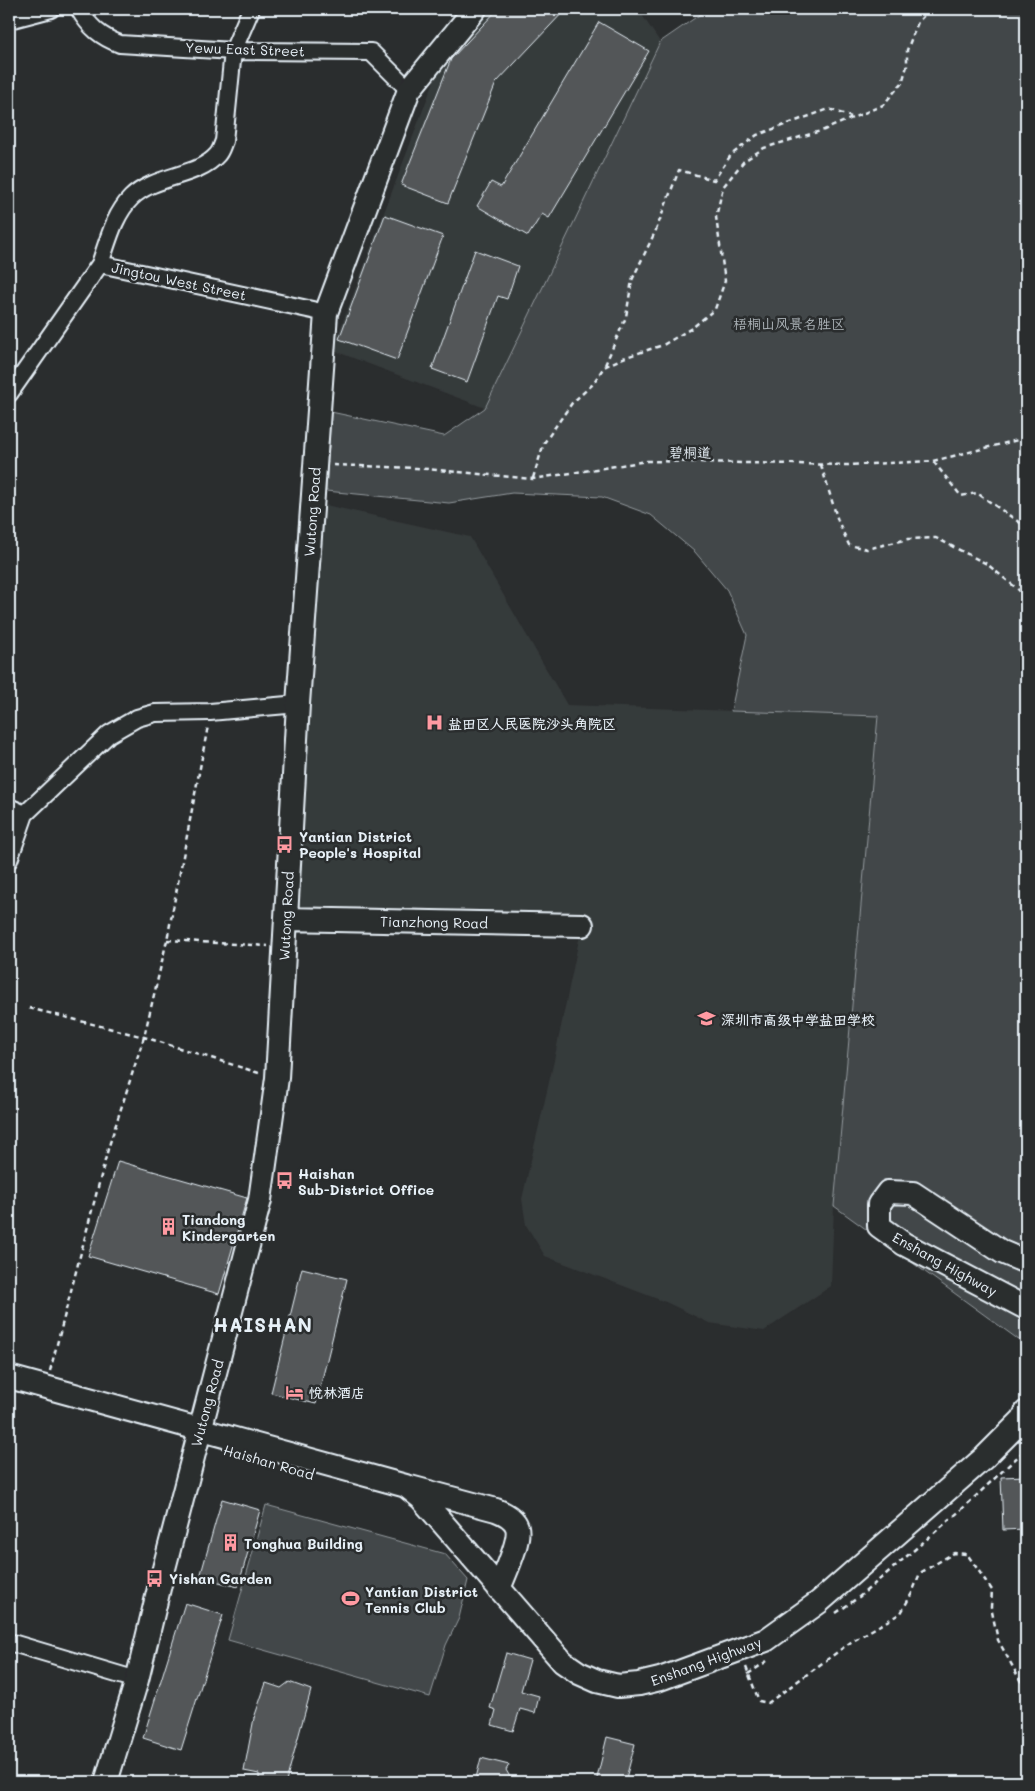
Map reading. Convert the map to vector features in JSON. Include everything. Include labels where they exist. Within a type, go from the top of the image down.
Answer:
[{"type":"street","points":[[9,20],[51,9]]},
{"type":"street","name":"Yewu East Street","points":[[80,9],[94,29],[106,39],[120,44],[233,51],[371,52],[410,90]]},
{"type":"street","points":[[100,264],[119,212],[132,197],[151,184],[207,164],[219,154],[224,141],[233,51],[251,9]]},
{"type":"street","name":"Wutong Road","points":[[106,1782],[138,1680],[161,1580],[260,1200],[277,1078],[298,704],[326,313],[410,90],[475,9]]},
{"type":"street","name":"Jingtou West Street","points":[[9,394],[100,264],[326,313]]},
{"type":"street","points":[[9,860],[25,814],[109,734],[137,718],[154,713],[210,712],[298,704]]},
{"type":"street","points":[[9,807],[25,814]]},
{"type":"street","name":"Tianzhong Road","points":[[286,919],[582,925]]},
{"type":"street","name":"Enshang Highway","points":[[1026,1262],[1002,1252],[913,1193],[888,1192],[879,1204],[879,1226],[904,1244],[1026,1308]]},
{"type":"street","name":"Haishan Road","points":[[9,1377],[412,1502],[432,1515],[453,1535]]},
{"type":"street","name":"Haishan Road","points":[[9,1389],[406,1486],[496,1510],[513,1521],[516,1527],[517,1540],[499,1589]]},
{"type":"street","name":"Enshang Highway","points":[[453,1535],[563,1662],[588,1677],[607,1684],[628,1686],[651,1682],[766,1640],[819,1602],[985,1457],[1023,1419],[1026,1412]]},
{"type":"street","name":"Haishan Road","points":[[406,1486],[420,1498],[453,1535]]},
{"type":"street","points":[[9,1642],[138,1680]]},
{"type":"path","points":[[604,367],[623,358],[663,346],[692,328],[715,309],[725,281],[716,217],[722,186],[744,161],[764,148],[824,130],[883,105],[902,83],[907,66],[907,50],[918,22],[930,9]]},
{"type":"path","points":[[533,479],[544,443],[572,403],[592,385],[604,367],[626,317],[632,280],[656,230],[679,170],[714,180],[731,154],[757,135],[830,109],[852,117]]},
{"type":"path","name":"碧桐道","points":[[327,465],[416,468],[533,479],[647,461],[847,465],[933,461],[1026,438]]},
{"type":"path","points":[[933,461],[960,496],[977,493],[1026,527]]},
{"type":"path","points":[[821,464],[838,520],[848,545],[866,549],[908,539],[936,538],[987,564],[1026,596]]},
{"type":"path","points":[[46,1387],[108,1149],[144,1037],[167,940],[210,712]]},
{"type":"path","points":[[167,940],[285,947]]},
{"type":"path","points":[[29,1008],[144,1037],[277,1078]]},
{"type":"path","points":[[835,1614],[924,1541],[1026,1449]]},
{"type":"path","points":[[739,1650],[759,1701],[768,1703],[851,1642],[900,1613],[912,1593],[920,1573],[954,1553],[967,1554],[992,1590],[991,1607],[998,1640],[1025,1689],[1026,1739]]},
{"type":"path","points":[[748,1674],[772,1658]]},
{"type":"shaded area","points":[[493,9],[638,9],[660,42],[485,408],[332,350],[443,57]]},
{"type":"shaded area","name":"深圳市高级中学盐田学校","points":[[312,502],[470,537],[567,705],[878,716],[834,1206],[831,1286],[764,1331],[709,1323],[668,1303],[545,1256],[526,1225],[522,1199],[553,1065],[582,925],[286,919]]},
{"type":"green space","name":"梧桐山风景名胜区","points":[[708,9],[1026,9],[1026,1345],[834,1206],[878,716],[731,711],[747,635],[727,590],[695,552],[651,515],[602,497],[512,493],[449,503],[326,491],[331,412],[444,436],[485,408],[660,42]]},
{"type":"green space","name":"Yantian District Tennis Club","points":[[266,1505],[445,1554],[468,1580],[459,1618],[446,1645],[430,1697],[228,1640]]},
{"type":"building","points":[[498,9],[566,9],[496,83],[448,203],[401,185],[451,59]]},
{"type":"building","points":[[599,22],[649,51],[549,218],[542,214],[528,236],[477,206],[491,182],[501,187]]},
{"type":"building","points":[[385,215],[443,236],[397,360],[339,339]]},
{"type":"building","points":[[475,250],[518,266],[507,299],[498,296],[467,382],[432,369]]},
{"type":"building","name":"Tiandong Kindergarten","points":[[118,1161],[247,1198],[219,1294],[88,1256]]},
{"type":"building","points":[[302,1268],[347,1279],[316,1404],[271,1393]]},
{"type":"building","points":[[1026,1476],[1026,1529],[1003,1530],[1001,1477]]},
{"type":"building","name":"Tonghua Building","points":[[222,1499],[260,1510],[238,1587],[200,1577]]},
{"type":"building","points":[[185,1603],[223,1615],[181,1750],[143,1738]]},
{"type":"building","points":[[506,1653],[530,1660],[521,1691],[539,1696],[535,1713],[520,1709],[513,1731],[492,1725],[496,1710],[490,1708]]},
{"type":"building","points":[[289,1682],[311,1690],[286,1782],[259,1782],[259,1774],[244,1771],[254,1718],[266,1683],[281,1688]]},
{"type":"building","points":[[607,1737],[635,1744],[625,1782],[596,1782]]},
{"type":"building","points":[[481,1758],[509,1765],[506,1770],[513,1782],[475,1782]]},
{"type":"place","name":"盐田区人民医院沙头角院区","points":[[434,723]]},
{"type":"place","name":"Yantian District People's Hospital","points":[[285,844]]},
{"type":"place","name":"深圳市高级中学盐田学校","points":[[707,1019]]},
{"type":"place","name":"Haishan Sub-District Office","points":[[284,1181]]},
{"type":"place","name":"Tiandong Kindergarten","points":[[168,1227]]},
{"type":"place","name":"悦林酒店","points":[[295,1392]]},
{"type":"place","name":"Tonghua Building","points":[[230,1543]]},
{"type":"place","name":"Yishan Garden","points":[[155,1578]]},
{"type":"place","name":"Yantian District Tennis Club","points":[[351,1599]]},
{"type":"district","name":"HAISHAN","points":[[263,1324]]}]
